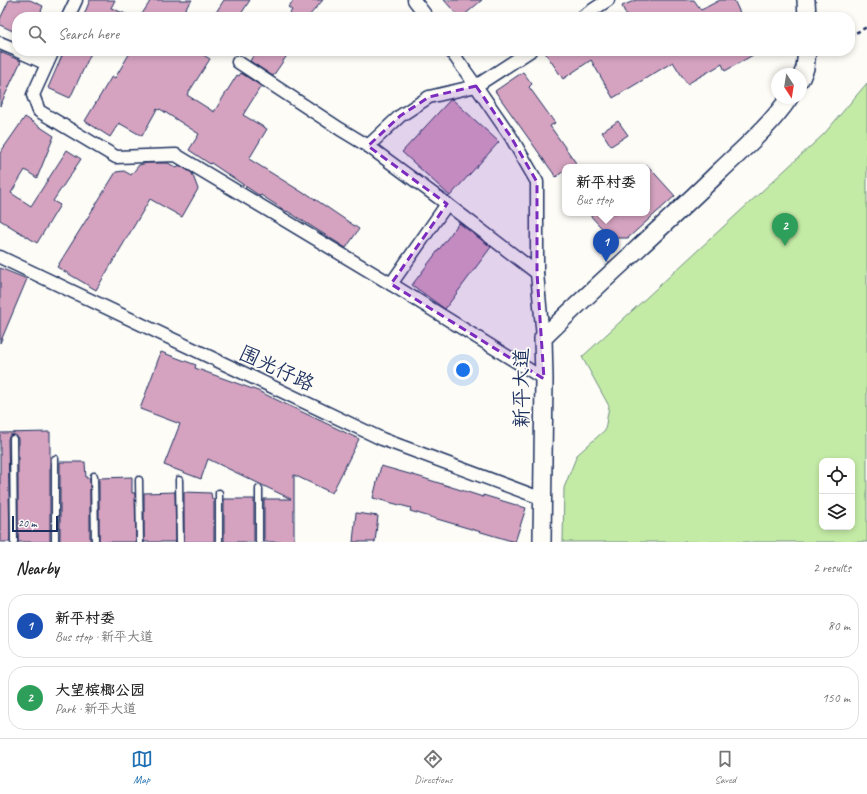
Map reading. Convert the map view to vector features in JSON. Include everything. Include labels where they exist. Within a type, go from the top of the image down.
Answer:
[{"type":"street","points":[[70,12],[76,0]]},
{"type":"street","points":[[414,0],[423,12]]},
{"type":"street","points":[[590,12],[608,0]]},
{"type":"street","points":[[806,0],[807,12]]},
{"type":"street","points":[[0,43],[12,48]]},
{"type":"street","points":[[29,56],[47,64]]},
{"type":"street","points":[[51,56],[33,95],[39,111],[116,157],[176,155],[391,284],[544,379]]},
{"type":"street","points":[[455,56],[511,137],[537,182],[538,274],[543,338]]},
{"type":"street","points":[[368,146],[400,116],[429,97],[476,86],[522,56]]},
{"type":"street","points":[[805,68],[806,56]]},
{"type":"street","points":[[238,62],[368,146],[538,274]]},
{"type":"street","name":"新平大道","points":[[542,542],[544,379],[543,338],[574,307],[692,199],[763,129],[785,104]]},
{"type":"street","points":[[391,284],[447,204]]},
{"type":"street","name":"围光仔路","points":[[0,257],[382,439],[543,500]]},
{"type":"lane","points":[[13,439],[14,542]]},
{"type":"lane","points":[[55,459],[55,542]]},
{"type":"lane","points":[[94,476],[95,542]]},
{"type":"lane","points":[[139,480],[140,542]]},
{"type":"lane","points":[[180,480],[180,542]]},
{"type":"lane","points":[[259,488],[259,542]]},
{"type":"lane","points":[[219,493],[219,542]]},
{"type":"path","points":[[855,33],[867,27]]},
{"type":"highlighted area","points":[[476,86],[511,137],[537,182],[537,273],[544,379],[391,284],[447,204],[368,146],[400,116],[429,97]]},
{"type":"green space","points":[[867,83],[867,542],[563,542],[564,488],[577,455],[605,430],[609,406],[582,357],[824,134]]},
{"type":"building","points":[[9,0],[30,0],[43,6],[41,12],[12,12],[12,31],[0,25],[0,19]]},
{"type":"building","points":[[90,0],[115,0],[111,8],[121,12],[85,12]]},
{"type":"building","points":[[151,0],[192,0],[183,12],[143,12]]},
{"type":"building","points":[[224,0],[250,0],[242,12],[216,12]]},
{"type":"building","points":[[294,0],[323,0],[312,12],[291,12],[292,10],[288,7]]},
{"type":"building","points":[[444,0],[482,0],[468,12],[455,12]]},
{"type":"building","points":[[636,0],[694,0],[701,10],[720,0],[734,0],[740,12],[625,12],[622,6]]},
{"type":"building","points":[[0,52],[21,61],[0,106]]},
{"type":"building","points":[[62,56],[90,56],[70,98],[48,88]]},
{"type":"building","points":[[128,56],[205,56],[210,59],[187,95],[214,112],[237,75],[239,76],[241,73],[261,86],[243,115],[267,129],[249,159],[305,194],[306,193],[359,229],[346,248],[261,195],[260,196],[189,150],[199,134],[160,109],[157,109],[142,136],[119,123],[110,137],[85,121],[112,76],[115,78]]},
{"type":"building","points":[[253,56],[287,56],[273,76],[250,61]]},
{"type":"building","points":[[547,56],[751,56],[725,71],[722,64],[687,84],[673,62],[613,98],[591,60],[563,79]]},
{"type":"building","points":[[523,72],[532,84],[529,87],[555,123],[550,126],[576,163],[562,164],[562,172],[556,177],[495,91]]},
{"type":"building","points":[[452,99],[499,142],[450,196],[402,152]]},
{"type":"building","points":[[25,117],[54,136],[37,178],[25,170],[11,193],[31,206],[67,150],[81,159],[53,201],[60,205],[37,243],[0,220],[0,153]]},
{"type":"building","points":[[618,121],[628,135],[611,146],[602,132]]},
{"type":"building","points":[[147,163],[168,163],[177,168],[179,165],[192,173],[198,189],[182,217],[150,199],[96,290],[57,267],[116,172],[124,171],[131,175],[139,165]]},
{"type":"building","points":[[650,168],[675,196],[628,238],[611,238],[591,216],[650,216]]},
{"type":"building","points":[[459,223],[491,247],[445,309],[412,285]]},
{"type":"building","points":[[0,268],[27,279],[0,343]]},
{"type":"building","points":[[161,352],[196,365],[195,368],[258,391],[359,439],[332,493],[294,475],[294,542],[264,542],[264,499],[291,499],[208,459],[201,479],[164,465],[180,424],[140,409]]},
{"type":"building","points":[[50,432],[50,542],[18,542],[18,439],[17,436],[10,435],[8,439],[10,542],[0,542],[0,433]]},
{"type":"building","points":[[60,462],[85,462],[86,478],[90,478],[90,542],[60,542]]},
{"type":"building","points":[[381,466],[483,497],[483,495],[526,508],[515,542],[410,511],[411,508],[373,498]]},
{"type":"building","points":[[132,477],[132,493],[135,493],[136,542],[99,542],[99,478]]},
{"type":"building","points":[[175,492],[176,542],[144,542],[144,493]]},
{"type":"building","points":[[184,492],[211,493],[212,499],[214,499],[214,542],[184,542]]},
{"type":"building","points":[[224,499],[254,499],[254,542],[224,542]]},
{"type":"building","points":[[356,513],[378,516],[375,542],[353,542]]},
{"type":"place","name":"大望槟榔公园","points":[[785,246]]},
{"type":"place","name":"新平村委","points":[[606,262]]}]
